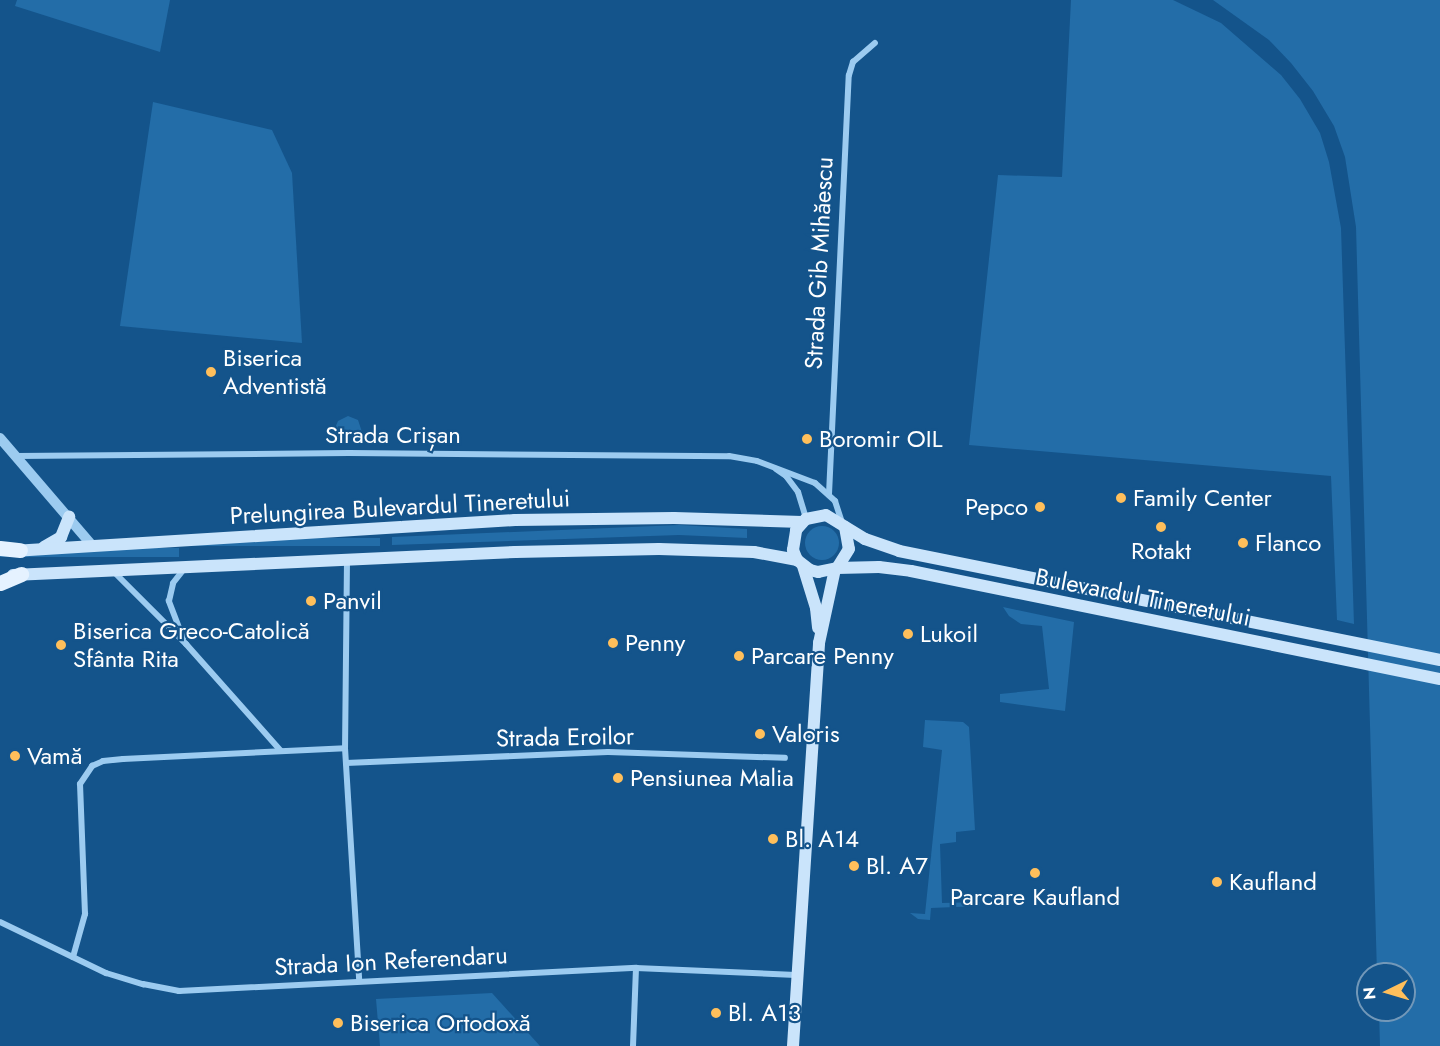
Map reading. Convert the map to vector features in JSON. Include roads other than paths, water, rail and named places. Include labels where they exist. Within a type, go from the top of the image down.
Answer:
[{"type":"main road","name":"Bulevardul Tineretului","points":[[804,520],[826,515],[873,543],[899,551],[1440,660]]},
{"type":"main road","points":[[41,549],[61,537],[69,518]]},
{"type":"main road","name":"Prelungirea Bulevardul Tineretului","points":[[20,550],[515,520],[674,518],[804,520]]},
{"type":"main road","points":[[804,520],[792,540],[816,608],[819,643]]},
{"type":"main road","points":[[792,1046],[819,643],[836,568],[849,549],[844,526]]},
{"type":"main road","name":"Prelungirea Bulevardul Tineretului","points":[[0,576],[515,552],[692,549],[754,552],[800,563]]},
{"type":"main road","points":[[0,550],[20,550]]},
{"type":"main road","name":"Bulevardul Tineretului","points":[[800,563],[818,572],[836,568],[879,567],[911,571],[1440,679]]},
{"type":"main road","points":[[0,583],[21,574]]},
{"type":"street","name":"Strada Gib Mihăescu","points":[[829,494],[849,75],[854,62],[874,43]]},
{"type":"street","points":[[0,438],[91,544]]},
{"type":"street","name":"Strada Crișan","points":[[16,456],[317,453],[718,455],[744,458],[797,474],[829,494]]},
{"type":"street","name":"Strada Crișan","points":[[768,465],[793,484],[802,498],[804,520]]},
{"type":"street","points":[[829,494],[840,509],[844,526]]},
{"type":"street","points":[[347,560],[345,748],[359,980]]},
{"type":"street","points":[[186,567],[173,583],[169,601],[172,615],[186,644]]},
{"type":"street","points":[[112,570],[186,644],[281,751]]},
{"type":"street","points":[[73,957],[85,914],[80,784],[92,766],[123,759],[345,748]]},
{"type":"street","name":"Strada Eroilor","points":[[346,763],[580,753],[785,758]]},
{"type":"street","name":"Strada Ion Referendaru","points":[[0,922],[106,973],[142,984],[179,991],[359,980],[636,968],[796,975]]},
{"type":"street","points":[[633,1046],[636,968]]},
{"type":"place","name":"Biserica Adventistă","points":[[211,372]]},
{"type":"place","name":"Boromir OIL","points":[[807,439]]},
{"type":"place","name":"Family Center","points":[[1121,498]]},
{"type":"place","name":"Pepco","points":[[1040,507]]},
{"type":"place","name":"Rotakt","points":[[1161,527]]},
{"type":"place","name":"Flanco","points":[[1243,543]]},
{"type":"place","name":"Panvil","points":[[311,601]]},
{"type":"place","name":"Lukoil","points":[[908,634]]},
{"type":"place","name":"Penny","points":[[613,643]]},
{"type":"place","name":"Biserica Greco-Catolică Sfânta Rita","points":[[61,645]]},
{"type":"place","name":"Parcare Penny","points":[[739,656]]},
{"type":"place","name":"Valoris","points":[[760,734]]},
{"type":"place","name":"Vamă","points":[[15,756]]},
{"type":"place","name":"Pensiunea Malia","points":[[618,778]]},
{"type":"place","name":"Bl. A14","points":[[773,839]]},
{"type":"place","name":"Bl. A7","points":[[854,866]]},
{"type":"place","name":"Parcare Kaufland","points":[[1035,873]]},
{"type":"place","name":"Kaufland","points":[[1217,882]]},
{"type":"place","name":"Bl. A13","points":[[716,1013]]},
{"type":"place","name":"Biserica Ortodoxă","points":[[338,1023]]}]
